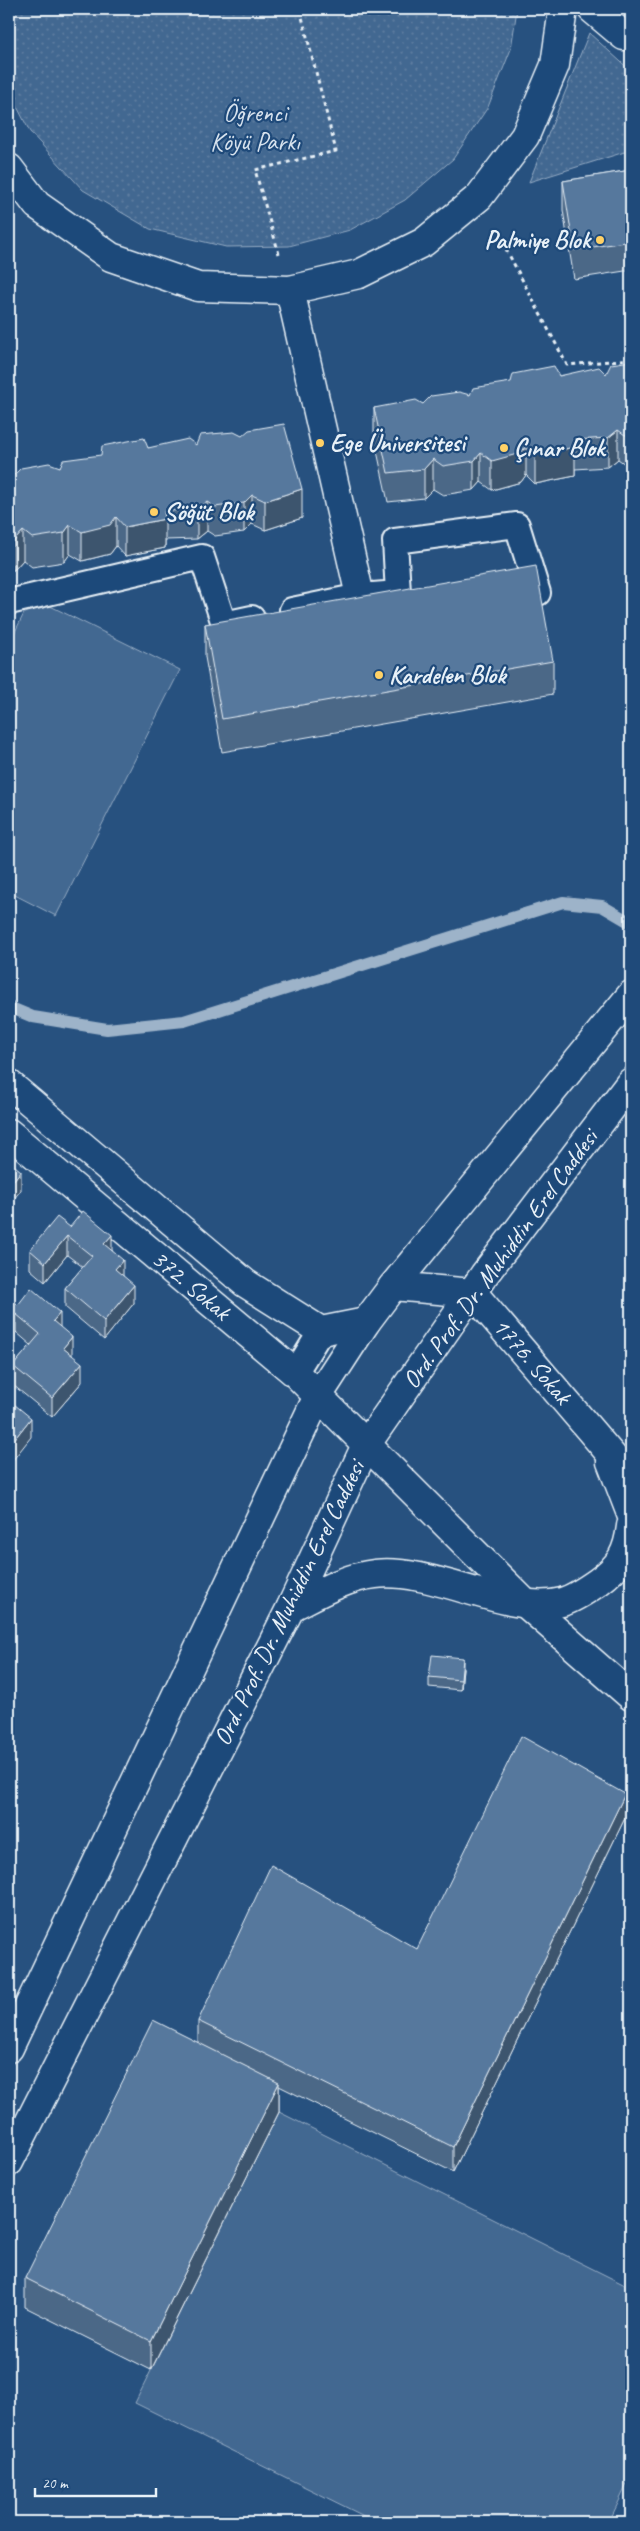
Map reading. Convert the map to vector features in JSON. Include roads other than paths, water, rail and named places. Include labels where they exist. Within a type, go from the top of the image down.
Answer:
[{"type":"main road","points":[[9,168],[37,205],[111,258],[198,286],[290,290],[359,274],[424,242],[479,197],[525,136],[555,65],[564,9]]},
{"type":"main road","points":[[592,9],[624,36]]},
{"type":"main road","points":[[290,290],[360,596]]},
{"type":"main road","points":[[9,2048],[318,1396],[366,1322],[393,1286],[631,994]]},
{"type":"main road","name":"Ord. Prof. Dr. Muhiddin Erel Caddesi","points":[[9,2162],[291,1607],[366,1445],[484,1275],[631,1082]]},
{"type":"main road","name":"372. Sokak","points":[[9,1084],[245,1283],[321,1330]]},
{"type":"main road","name":"372. Sokak","points":[[9,1133],[295,1373],[366,1445]]},
{"type":"main road","name":"1776. Sokak","points":[[393,1286],[473,1293],[631,1478]]},
{"type":"main road","points":[[321,1330],[366,1322]]},
{"type":"main road","points":[[366,1445],[526,1604],[631,1696]]},
{"type":"main road","name":"1776. Sokak","points":[[604,1445],[631,1514]]},
{"type":"main road","points":[[291,1607],[330,1587],[375,1574],[417,1576],[526,1604],[562,1602],[592,1586],[614,1570],[628,1546],[631,1526]]},
{"type":"street","points":[[9,602],[202,557],[224,624],[360,596],[398,593],[395,541],[517,525],[538,593]]},
{"type":"street","points":[[295,1373],[321,1330]]},
{"type":"waterway","points":[[9,1007],[33,1017],[107,1029],[184,1021],[563,902],[602,906],[631,923]]},
{"type":"place","name":"Palmiye Blok","points":[[600,240]]},
{"type":"place","name":"Ege Üniversitesi","points":[[320,443]]},
{"type":"place","name":"Çınar Blok","points":[[504,448]]},
{"type":"place","name":"Söğüt Blok","points":[[154,512]]},
{"type":"place","name":"Kardelen Blok","points":[[379,675]]},
{"type":"park label","name":"Öğrenci Köyü Parkı","points":[[255,128]]}]
